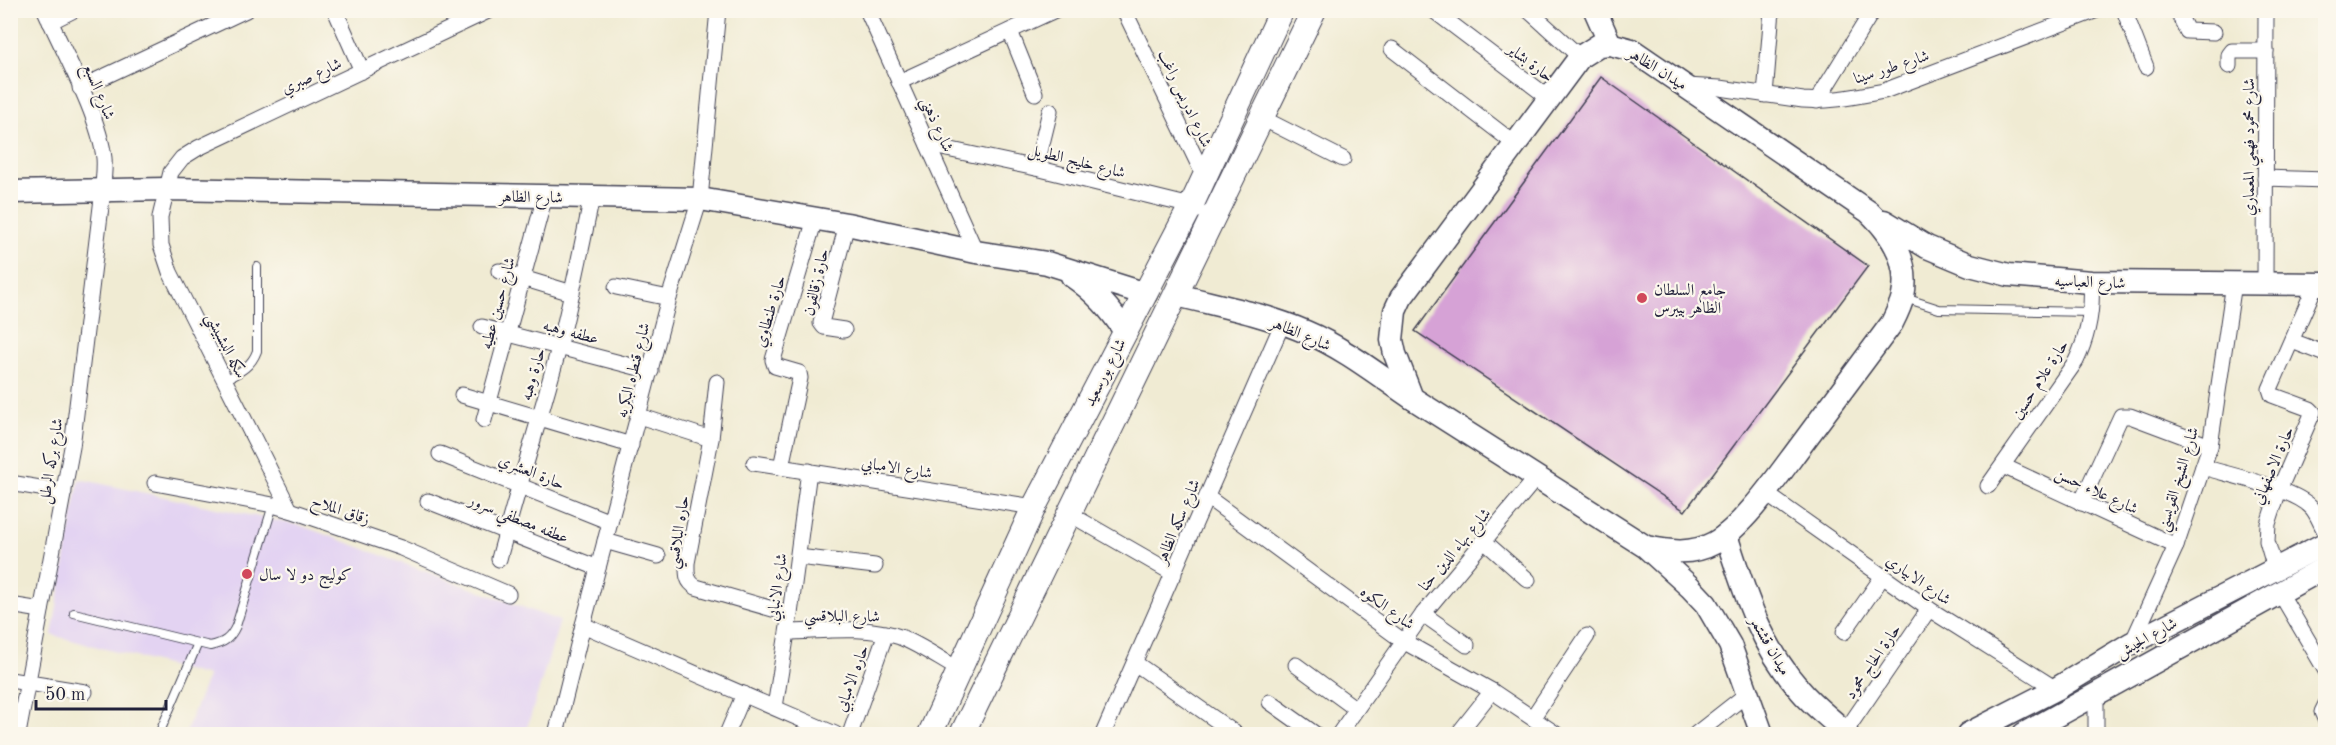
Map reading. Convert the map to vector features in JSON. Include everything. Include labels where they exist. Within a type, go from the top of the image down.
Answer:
[{"type":"main road","name":"شارع بورسعيد","points":[[930,735],[958,669],[1034,507],[1191,206],[1282,10]]},
{"type":"main road","name":"شارع بورسعيد","points":[[962,735],[1314,10]]},
{"type":"main road","points":[[1595,10],[1611,44]]},
{"type":"main road","name":"ميدان الظاهر","points":[[1611,44],[1632,50],[1688,86],[1869,212],[1884,226],[1896,243],[1902,263],[1903,297],[1892,323],[1765,493],[1726,535],[1712,544],[1680,552],[1646,547],[1412,398],[1393,347],[1392,326],[1401,298],[1580,57],[1599,45],[1611,44]]},
{"type":"main road","name":"شارع الظاهر","points":[[10,192],[166,189],[700,199],[847,224],[976,252],[1047,263],[1146,294]]},
{"type":"main road","name":"شارع العباسيه","points":[[1869,212],[1927,247],[1970,265],[2009,275],[2091,282],[2321,284]]},
{"type":"main road","name":"شارع الظاهر","points":[[1047,263],[1083,284],[1100,299],[1125,332]]},
{"type":"main road","name":"شارع الظاهر","points":[[1177,295],[1283,322],[1332,345],[1412,398]]},
{"type":"main road","name":"ميدان قشتمر","points":[[1726,535],[1752,613],[1773,654],[1800,691],[1846,734]]},
{"type":"main road","name":"شارع الجيش","points":[[1968,735],[2056,689],[2132,643],[2325,543]]},
{"type":"main road","points":[[1646,547],[1706,604],[1730,645],[1762,735]]},
{"type":"main road","name":"شارع الجيش","points":[[2024,735],[2325,567]]},
{"type":"street","points":[[48,16],[74,10]]},
{"type":"street","points":[[80,88],[246,10]]},
{"type":"street","points":[[335,10],[362,70]]},
{"type":"street","name":"شارع صبري","points":[[166,189],[171,172],[182,158],[198,148],[490,10]]},
{"type":"street","name":"شارع قنطره البكريه","points":[[556,735],[604,541],[669,298],[700,199],[718,10]]},
{"type":"street","name":"شارع ذهني","points":[[867,10],[976,252]]},
{"type":"street","points":[[900,82],[1055,10]]},
{"type":"street","name":"شارع ادريس راغب","points":[[1124,10],[1204,179]]},
{"type":"street","name":"حارة بشاير","points":[[1433,10],[1549,98]]},
{"type":"street","points":[[1528,10],[1580,57]]},
{"type":"street","points":[[1765,95],[1772,10]]},
{"type":"street","points":[[1817,101],[1873,10]]},
{"type":"street","name":"شارع طور سينا","points":[[1688,86],[1817,101],[1849,98],[1884,90],[2097,10]]},
{"type":"street","points":[[2124,10],[2146,67]]},
{"type":"street","points":[[2177,10],[2187,31],[2214,32]]},
{"type":"street","name":"شارع محمود فهمي المعماري","points":[[2265,283],[2266,10]]},
{"type":"street","name":"شارع السبع","points":[[48,16],[98,133],[104,157],[103,190]]},
{"type":"street","points":[[1010,31],[1035,93]]},
{"type":"street","points":[[1392,49],[1515,144]]},
{"type":"street","points":[[2229,66],[2229,55],[2232,51],[2266,51]]},
{"type":"street","points":[[1036,168],[1050,111]]},
{"type":"street","points":[[1262,118],[1343,159]]},
{"type":"street","name":"شارع خليج الطويل","points":[[928,145],[1036,168],[1191,206],[1214,219]]},
{"type":"street","points":[[2265,178],[2325,180]]},
{"type":"street","points":[[1204,179],[1226,193]]},
{"type":"street","name":"سكه البشبيشي","points":[[166,189],[160,217],[161,245],[170,272],[290,510]]},
{"type":"street","name":"شارع بركه الرطل","points":[[18,735],[72,447],[103,190]]},
{"type":"street","name":"شارع حسين عطيه","points":[[484,420],[545,196]]},
{"type":"street","name":"حارة وهبه","points":[[499,559],[518,485],[559,347],[592,197]]},
{"type":"street","name":"حارة طنطاوي","points":[[781,467],[800,378],[795,371],[775,366],[773,360],[815,219]]},
{"type":"street","name":"حارة زقالفون","points":[[844,330],[824,327],[821,323],[847,224]]},
{"type":"street","points":[[499,271],[572,292]]},
{"type":"street","name":"حارة علام حسين","points":[[1988,486],[2076,361],[2084,343],[2091,312],[2091,282]]},
{"type":"street","name":"شارع الشيخ القويسني","points":[[2132,643],[2176,546],[2210,446],[2234,283]]},
{"type":"street","name":"حارة الاصفهاني","points":[[2319,413],[2276,397],[2270,391],[2292,340],[2321,284]]},
{"type":"street","points":[[616,287],[669,298]]},
{"type":"street","name":"شارع سكه الظاهر","points":[[1103,735],[1283,322]]},
{"type":"street","name":"عطفه وهبه","points":[[482,327],[651,371]]},
{"type":"street","points":[[2292,340],[2325,354]]},
{"type":"street","name":"حاره البلاقسي","points":[[717,382],[711,439],[687,563],[687,578],[696,587],[790,614]]},
{"type":"street","points":[[462,395],[631,446]]},
{"type":"street","name":"حارة الاصفهاني","points":[[2275,569],[2267,541],[2268,524],[2279,490],[2313,415],[2319,413]]},
{"type":"street","points":[[2081,503],[2119,418],[2124,415],[2210,446]]},
{"type":"street","points":[[639,416],[711,439]]},
{"type":"street","name":"حارة العشري","points":[[440,454],[610,522]]},
{"type":"street","name":"شارع الامبابي","points":[[754,463],[1034,507]]},
{"type":"street","name":"شارع علاء حسن","points":[[2003,466],[2176,546]]},
{"type":"street","points":[[2203,467],[2279,490],[2302,500],[2312,508],[2325,533]]},
{"type":"street","name":"شارع الانبابي","points":[[775,707],[788,632],[809,471]]},
{"type":"street","name":"شارع بهاء الدين حنا","points":[[1339,735],[1402,640],[1537,477]]},
{"type":"street","points":[[10,483],[63,492]]},
{"type":"street","name":"زقاق الملاح","points":[[155,483],[290,510],[401,548],[508,594]]},
{"type":"street","name":"شارع الابياري","points":[[1765,493],[1929,609],[2056,689]]},
{"type":"street","name":"شارع الكوه","points":[[1207,497],[1402,640],[1492,691],[1533,717],[1556,735]]},
{"type":"street","name":"عطفه مصطفي سرور","points":[[428,501],[598,568]]},
{"type":"street","points":[[1068,513],[1174,574]]},
{"type":"street","points":[[604,541],[658,556]]},
{"type":"street","points":[[1484,541],[1528,580]]},
{"type":"street","points":[[798,557],[875,566]]},
{"type":"street","points":[[1844,632],[1882,576]]},
{"type":"street","points":[[2279,591],[2325,670]]},
{"type":"street","points":[[10,605],[41,610]]},
{"type":"street","name":"حارة الحاج محمود","points":[[1846,734],[1929,609]]},
{"type":"street","points":[[1423,614],[1467,645]]},
{"type":"street","points":[[583,625],[835,735]]},
{"type":"street","name":"شارع البلاقسي","points":[[788,632],[868,630],[886,633],[902,638],[958,669]]},
{"type":"street","name":"حاره الامبابي","points":[[850,735],[886,633]]},
{"type":"street","points":[[1533,717],[1587,636]]},
{"type":"street","points":[[1135,663],[1236,735]]},
{"type":"street","points":[[1296,665],[1356,709]]},
{"type":"street","points":[[10,680],[85,692]]},
{"type":"street","points":[[1458,735],[1492,691]]},
{"type":"street","points":[[727,734],[744,694]]},
{"type":"street","points":[[1696,735],[1747,694]]},
{"type":"street","points":[[2096,695],[2096,735]]},
{"type":"street","points":[[1270,702],[1315,735]]},
{"type":"street","points":[[2325,704],[2322,712],[2325,721]]},
{"type":"lane","points":[[225,380],[246,369],[253,361],[257,351],[257,267]]},
{"type":"lane","points":[[1903,297],[1939,309],[2091,312]]},
{"type":"lane","points":[[74,613],[210,646],[221,644],[231,637],[237,626],[273,505]]},
{"type":"lane","points":[[159,735],[198,643]]},
{"type":"shaded area","name":"كوليج دو لا سال","points":[[79,479],[302,526],[560,621],[525,734],[185,734],[208,676],[52,635]]},
{"type":"building","name":"جامع السلطان الظاهر بيبرس","points":[[1601,77],[1868,266],[1685,511],[1415,331]]},
{"type":"place","name":"جامع السلطان الظاهر بيبرس","points":[[1642,298]]},
{"type":"place","name":"كوليج دو لا سال","points":[[247,574]]}]
